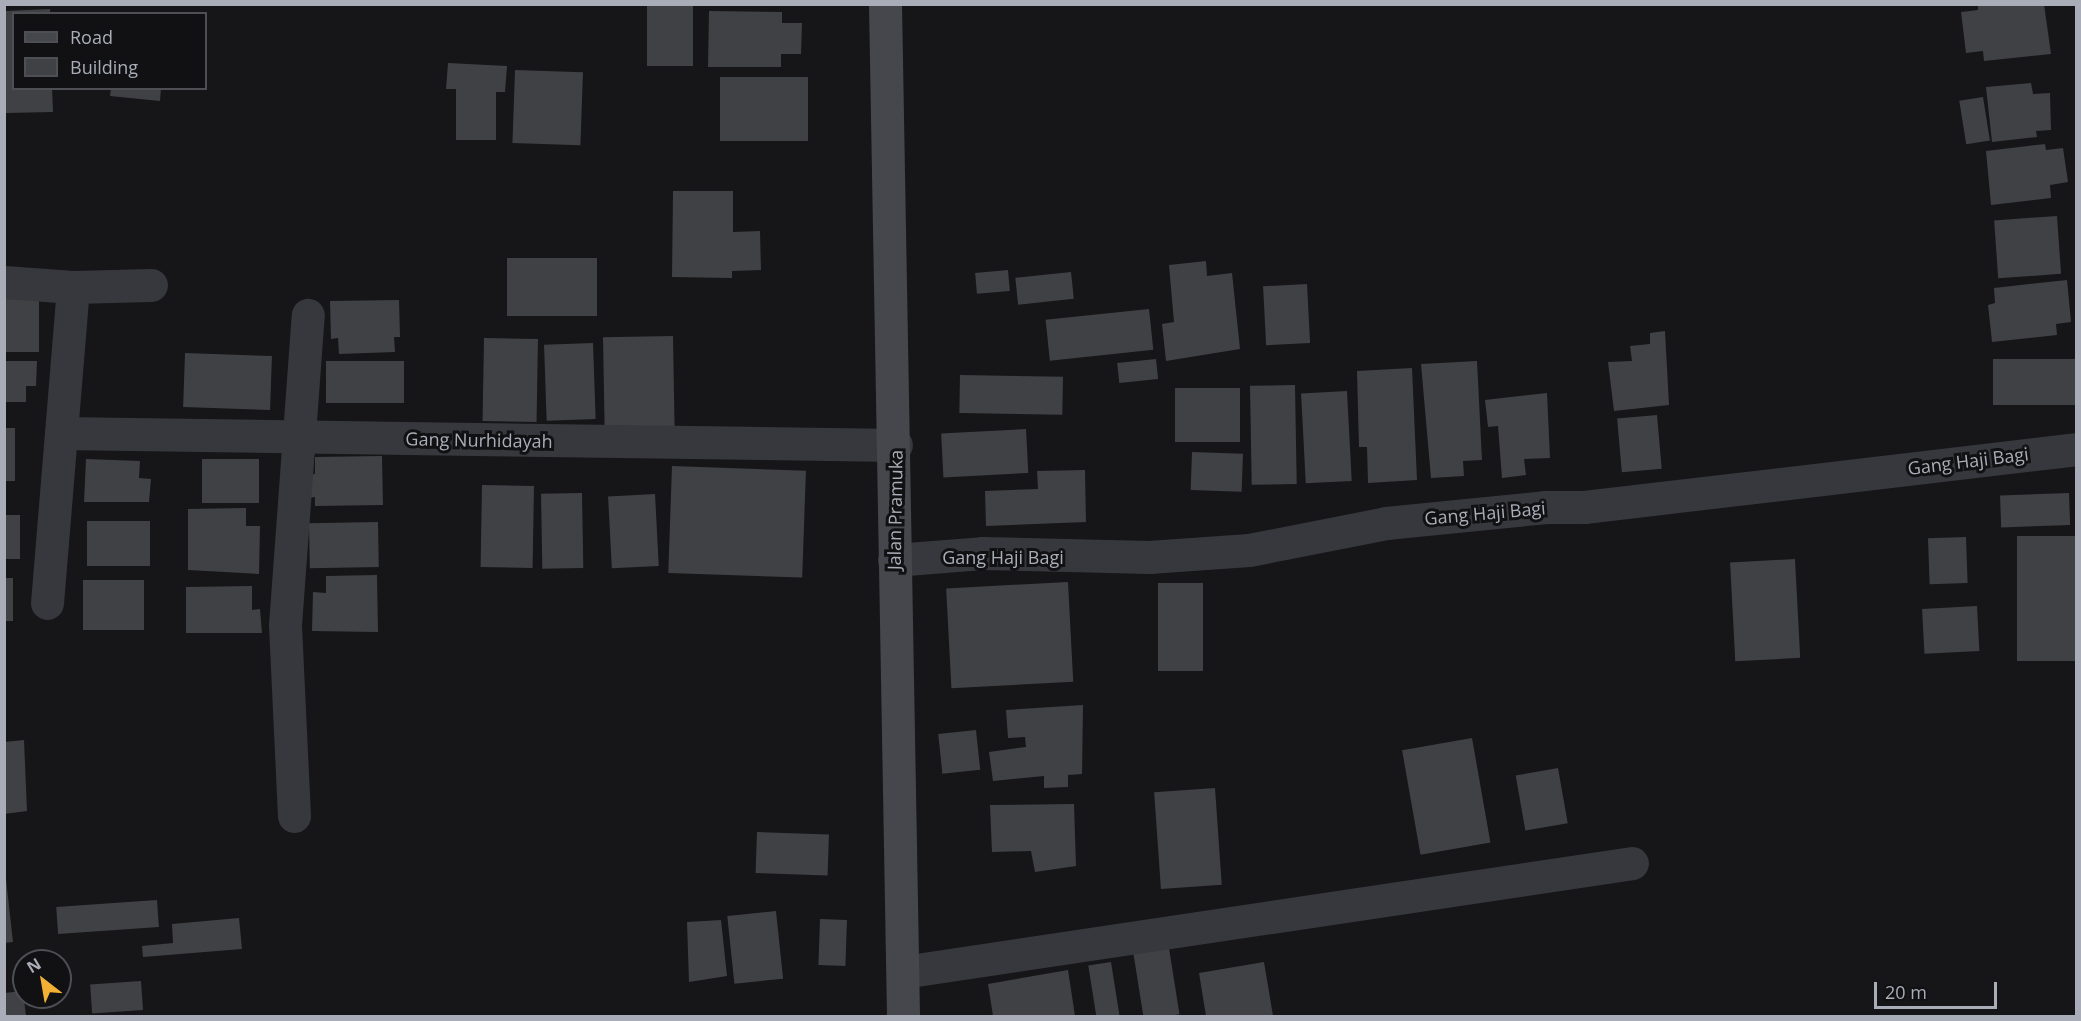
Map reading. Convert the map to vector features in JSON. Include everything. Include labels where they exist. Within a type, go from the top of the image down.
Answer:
[{"type":"street","name":"Jalan Pramuka","points":[[885,4],[897,445],[894,560],[903,1017]]},
{"type":"street","points":[[4,282],[73,287],[151,285]]},
{"type":"street","points":[[47,603],[73,287]]},
{"type":"street","points":[[294,816],[285,625],[296,438],[308,315]]},
{"type":"street","name":"Gang Nurhidayah","points":[[61,433],[897,445]]},
{"type":"street","name":"Gang Haji Bagi","points":[[894,560],[982,553],[1149,557],[1249,550],[1386,523],[1546,507],[1584,507],[2076,449]]},
{"type":"street","points":[[903,972],[1632,863]]},
{"type":"building","points":[[647,4],[693,4],[693,66],[647,66]]},
{"type":"building","points":[[1978,4],[2044,4],[2051,54],[1984,61],[1983,51],[1966,53],[1961,12],[1978,10]]},
{"type":"building","points":[[50,9],[50,12],[12,12],[12,90],[52,90],[53,112],[6,113],[4,11]]},
{"type":"building","points":[[709,11],[782,12],[782,23],[802,23],[801,54],[781,54],[781,67],[708,67]]},
{"type":"building","points":[[448,63],[507,66],[505,92],[496,92],[496,140],[456,140],[456,89],[446,89]]},
{"type":"building","points":[[515,70],[583,72],[580,145],[512,143]]},
{"type":"building","points":[[720,77],[808,77],[808,141],[720,141]]},
{"type":"building","points":[[2031,83],[2033,94],[2050,93],[2051,130],[2036,131],[2037,137],[1992,142],[1986,87]]},
{"type":"building","points":[[111,90],[161,90],[160,101],[110,96]]},
{"type":"building","points":[[1983,97],[1990,140],[1966,144],[1959,101]]},
{"type":"building","points":[[2045,144],[2046,150],[2063,148],[2068,182],[2050,185],[2051,198],[1991,205],[1986,151]]},
{"type":"building","points":[[673,191],[733,191],[733,232],[760,231],[761,270],[732,271],[732,278],[672,277]]},
{"type":"building","points":[[2057,216],[2061,274],[1998,278],[1994,220]]},
{"type":"building","points":[[507,258],[597,258],[597,316],[507,316]]},
{"type":"building","points":[[1206,261],[1207,276],[1232,273],[1240,349],[1166,361],[1162,324],[1174,322],[1169,265]]},
{"type":"building","points":[[1008,270],[1010,291],[977,294],[975,273]]},
{"type":"building","points":[[1071,272],[1074,299],[1018,305],[1015,278]]},
{"type":"building","points":[[2067,280],[2071,322],[2056,324],[2057,335],[1992,342],[1988,305],[1995,303],[1994,288]]},
{"type":"building","points":[[1307,284],[1310,343],[1266,345],[1263,286]]},
{"type":"building","points":[[4,289],[39,289],[39,352],[4,352]]},
{"type":"building","points":[[399,300],[400,337],[394,337],[395,352],[339,354],[338,338],[331,339],[330,301]]},
{"type":"building","points":[[1149,309],[1153,350],[1050,361],[1046,320]]},
{"type":"building","points":[[1665,331],[1669,405],[1614,411],[1608,362],[1632,361],[1630,346],[1650,344],[1650,333]]},
{"type":"building","points":[[673,336],[675,438],[605,439],[603,337]]},
{"type":"building","points":[[484,338],[538,339],[537,422],[483,421]]},
{"type":"building","points":[[593,343],[596,419],[547,421],[544,345]]},
{"type":"building","points":[[185,353],[272,356],[270,410],[183,407]]},
{"type":"building","points":[[1156,359],[1158,379],[1119,383],[1117,363]]},
{"type":"building","points":[[1993,359],[2076,359],[2076,405],[1993,405]]},
{"type":"building","points":[[4,361],[37,361],[36,386],[26,386],[26,402],[4,402]]},
{"type":"building","points":[[326,361],[404,361],[404,403],[326,403]]},
{"type":"building","points":[[1477,361],[1482,460],[1463,461],[1464,476],[1431,478],[1421,364]]},
{"type":"building","points":[[1412,368],[1417,480],[1368,483],[1367,447],[1359,447],[1357,371]]},
{"type":"building","points":[[960,375],[1063,377],[1062,415],[959,413]]},
{"type":"building","points":[[1295,385],[1297,484],[1252,485],[1250,386]]},
{"type":"building","points":[[1175,388],[1240,388],[1240,442],[1175,442]]},
{"type":"building","points":[[1347,391],[1352,481],[1306,483],[1301,393]]},
{"type":"building","points":[[1547,393],[1550,458],[1524,459],[1526,475],[1502,478],[1498,426],[1488,427],[1485,400]]},
{"type":"building","points":[[1657,415],[1662,469],[1622,472],[1617,418]]},
{"type":"building","points":[[4,428],[15,428],[15,481],[4,481]]},
{"type":"building","points":[[1026,429],[1028,473],[943,477],[941,433]]},
{"type":"building","points":[[1192,452],[1243,454],[1242,492],[1191,490]]},
{"type":"building","points":[[382,456],[383,505],[315,506],[315,497],[308,498],[305,475],[315,474],[315,457]]},
{"type":"building","points":[[86,459],[140,461],[139,478],[151,479],[149,502],[84,502]]},
{"type":"building","points":[[202,459],[259,459],[259,503],[202,503]]},
{"type":"building","points":[[672,466],[806,471],[802,578],[668,573]]},
{"type":"building","points":[[1085,470],[1086,522],[986,526],[985,491],[1038,489],[1037,471]]},
{"type":"building","points":[[482,485],[534,486],[533,568],[481,567]]},
{"type":"building","points":[[582,493],[583,568],[542,569],[541,494]]},
{"type":"building","points":[[2069,493],[2070,525],[2001,527],[2000,495]]},
{"type":"building","points":[[655,494],[659,566],[612,568],[608,496]]},
{"type":"building","points":[[246,508],[246,526],[260,526],[259,574],[188,570],[188,509]]},
{"type":"building","points":[[4,515],[20,515],[20,559],[4,559]]},
{"type":"building","points":[[87,521],[150,521],[150,566],[87,566]]},
{"type":"building","points":[[378,522],[379,567],[310,568],[309,523]]},
{"type":"building","points":[[2017,536],[2076,536],[2076,661],[2017,661]]},
{"type":"building","points":[[1966,537],[1968,583],[1930,584],[1928,538]]},
{"type":"building","points":[[1795,559],[1800,658],[1735,661],[1730,562]]},
{"type":"building","points":[[377,575],[378,632],[312,631],[313,592],[326,593],[326,576]]},
{"type":"building","points":[[5,578],[13,578],[13,621],[5,621]]},
{"type":"building","points":[[83,580],[144,580],[144,630],[83,630]]},
{"type":"building","points":[[1068,582],[1073,682],[951,688],[946,588]]},
{"type":"building","points":[[1158,583],[1203,583],[1203,671],[1158,671]]},
{"type":"building","points":[[252,586],[252,610],[260,609],[262,633],[186,633],[186,587]]},
{"type":"building","points":[[1977,606],[1979,651],[1924,654],[1922,609]]},
{"type":"building","points":[[1083,705],[1082,774],[1068,775],[1068,787],[1044,788],[1044,776],[993,781],[989,752],[1026,747],[1025,737],[1008,738],[1006,710]]},
{"type":"building","points":[[976,730],[980,770],[942,774],[938,734]]},
{"type":"building","points":[[1472,738],[1490,842],[1420,855],[1402,750]]},
{"type":"building","points":[[24,740],[27,811],[4,814],[4,742]]},
{"type":"building","points":[[1558,768],[1568,823],[1525,831],[1516,775]]},
{"type":"building","points":[[1215,788],[1222,885],[1161,889],[1154,792]]},
{"type":"building","points":[[1074,804],[1076,866],[1035,872],[1031,851],[992,852],[990,805]]},
{"type":"building","points":[[757,832],[829,835],[828,875],[756,873]]},
{"type":"building","points":[[4,861],[13,942],[4,943]]},
{"type":"building","points":[[157,900],[159,927],[58,934],[56,907]]},
{"type":"building","points":[[776,911],[783,979],[734,984],[727,916]]},
{"type":"building","points":[[239,918],[242,949],[143,957],[142,946],[173,943],[172,924]]},
{"type":"building","points":[[820,919],[847,920],[845,966],[818,965]]},
{"type":"building","points":[[721,920],[727,976],[689,982],[687,922]]},
{"type":"building","points":[[1169,948],[1179,1014],[1143,1016],[1133,954]]},
{"type":"building","points":[[1111,962],[1120,1016],[1096,1016],[1088,966]]},
{"type":"building","points":[[1264,962],[1273,1016],[1206,1016],[1199,973]]},
{"type":"building","points":[[1068,970],[1075,1016],[993,1016],[988,984]]},
{"type":"building","points":[[141,981],[143,1010],[92,1013],[90,985]]},
{"type":"building","points":[[12,992],[12,1009],[25,1009],[26,1016],[4,1016],[4,993]]}]
